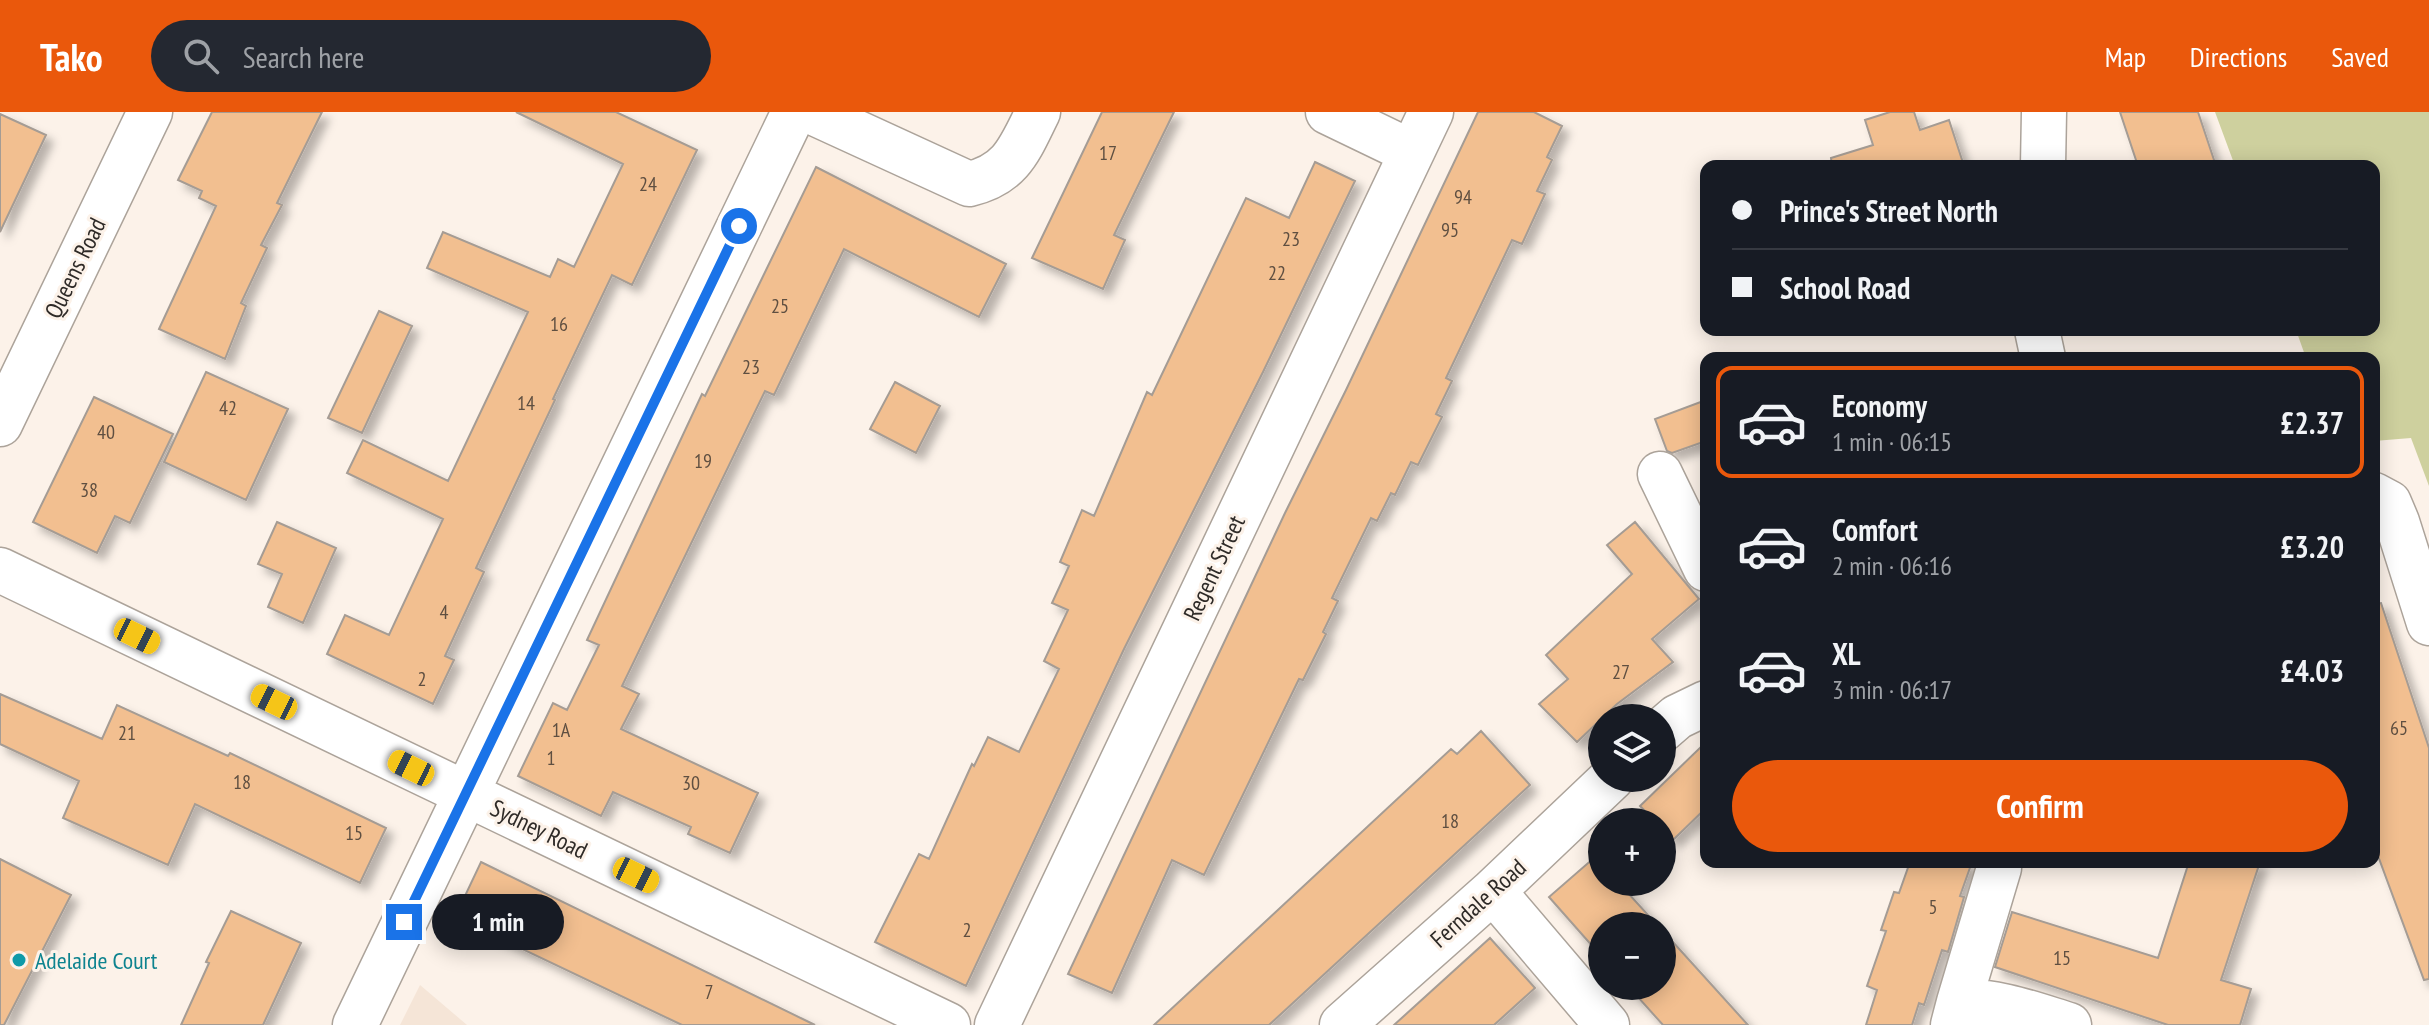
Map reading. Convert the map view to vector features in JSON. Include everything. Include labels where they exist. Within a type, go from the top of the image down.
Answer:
[{"type":"street","name":"Queens Road","points":[[0,424],[150,112]]},
{"type":"street","points":[[355,1025],[794,112]]},
{"type":"street","points":[[812,112],[969,184],[996,174],[1017,155],[1038,112]]},
{"type":"street","points":[[1328,112],[1411,152]]},
{"type":"street","name":"Regent Street","points":[[997,1025],[1431,112]]},
{"type":"street","points":[[2041,113],[2043,160]]},
{"type":"street","points":[[1660,474],[1700,538]]},
{"type":"street","points":[[2380,497],[2389,503],[2397,522],[2429,623]]},
{"type":"street","name":"Sydney Road","points":[[0,570],[948,1025]]},
{"type":"street","points":[[1676,718],[1700,706]]},
{"type":"street","name":"Ferndale Road","points":[[1342,1025],[1493,891],[1597,792]]},
{"type":"street","points":[[1999,868],[1956,1013],[1996,1004],[2069,1025]]},
{"type":"street","points":[[1493,891],[1607,1025]]},
{"type":"shaded area","points":[[420,985],[467,1025],[400,1025]]},
{"type":"green space","points":[[2215,112],[2429,112],[2429,486],[2411,438],[2380,441],[2380,352],[2304,352],[2298,336],[2380,336],[2380,160],[2233,160]]},
{"type":"building","points":[[212,112],[322,112],[277,203],[282,205],[261,245],[267,248],[241,303],[246,306],[225,359],[159,329],[216,206],[199,198],[202,191],[178,180]]},
{"type":"building","points":[[516,112],[616,112],[697,150],[632,285],[612,275],[476,568],[484,572],[445,656],[454,660],[433,704],[327,654],[345,615],[389,635],[443,519],[347,473],[363,440],[448,481],[528,312],[427,268],[443,232],[550,277],[558,259],[574,267],[623,164]]},
{"type":"building","points":[[1102,112],[1174,112],[1114,235],[1125,240],[1103,289],[1032,258]]},
{"type":"building","points":[[1478,112],[1534,112],[1562,126],[1547,157],[1552,160],[1537,191],[1545,194],[1522,244],[1512,240],[1446,378],[1452,381],[1436,414],[1442,417],[1418,465],[1411,462],[1395,495],[1391,493],[1377,521],[1371,518],[1332,598],[1338,601],[1323,632],[1326,634],[1303,680],[1299,679],[1204,875],[1172,860],[1112,993],[1068,974],[1285,513]]},
{"type":"building","points":[[1890,112],[1914,112],[1920,130],[1949,120],[1962,160],[1831,160],[1873,145],[1865,120]]},
{"type":"building","points":[[2120,112],[2198,112],[2214,160],[2136,160]]},
{"type":"building","points":[[0,114],[46,135],[0,232]]},
{"type":"building","points":[[1315,162],[1355,181],[1124,649],[966,986],[875,942],[919,854],[929,859],[972,764],[974,766],[988,737],[1019,752],[1059,669],[1044,661],[1068,610],[1052,603],[1069,566],[1060,562],[1082,510],[1094,516],[1147,392],[1152,395],[1246,198],[1289,218]]},
{"type":"building","points":[[816,167],[1006,264],[979,317],[844,249],[774,395],[765,391],[622,686],[639,694],[621,729],[758,793],[730,853],[688,834],[691,827],[613,792],[601,816],[518,776],[553,703],[567,710],[599,645],[587,640],[702,394],[705,396]]},
{"type":"building","points":[[379,311],[412,326],[362,433],[328,418]]},
{"type":"building","points":[[206,372],[288,409],[246,500],[164,462]]},
{"type":"building","points":[[895,382],[940,406],[916,453],[870,429]]},
{"type":"building","points":[[94,397],[173,434],[130,523],[115,516],[97,553],[33,522]]},
{"type":"building","points":[[1700,402],[1700,443],[1672,453],[1667,451],[1655,419]]},
{"type":"building","points":[[277,522],[336,548],[303,623],[268,607],[282,574],[258,564]]},
{"type":"building","points":[[1635,522],[1699,599],[1652,639],[1673,662],[1617,704],[1588,704],[1588,732],[1577,742],[1539,704],[1568,679],[1546,655],[1632,574],[1607,545]]},
{"type":"building","points":[[2380,603],[2429,748],[2429,979],[2424,980],[2380,861]]},
{"type":"building","points":[[0,694],[102,739],[117,705],[228,756],[230,753],[386,828],[360,883],[195,804],[168,865],[63,818],[79,781],[0,744]]},
{"type":"building","points":[[1481,731],[1530,785],[1269,1025],[1154,1025],[1451,749],[1457,754]]},
{"type":"building","points":[[1700,748],[1700,814],[1676,837],[1676,808],[1640,806],[1654,792],[1676,792],[1676,771]]},
{"type":"building","name":"Adelaide Court","points":[[0,859],[71,895],[4,1025],[0,1025]]},
{"type":"building","points":[[481,862],[815,1025],[682,1025],[455,917]]},
{"type":"building","points":[[1588,863],[1588,896],[1631,896],[1645,912],[1588,912],[1588,941],[1549,897]]},
{"type":"building","points":[[1908,868],[1970,868],[1960,896],[1964,897],[1948,952],[1942,950],[1924,1005],[1919,1003],[1912,1025],[1866,1025],[1877,990],[1867,986],[1886,931],[1881,930],[1894,892],[1899,893]]},
{"type":"building","points":[[2187,868],[2258,868],[2221,980],[2251,989],[2240,1025],[2168,1025],[1995,967],[2012,912],[2158,958]]},
{"type":"building","points":[[231,911],[301,943],[263,1025],[181,1025],[209,963],[206,962]]},
{"type":"building","points":[[1490,938],[1535,988],[1494,1025],[1394,1025]]},
{"type":"building","points":[[1676,945],[1748,1025],[1663,1025],[1641,1000],[1676,1000]]},
{"type":"place","name":"Adelaide Court","points":[[19,960]]},
{"type":"route","points":[[404,922],[739,226]]}]
